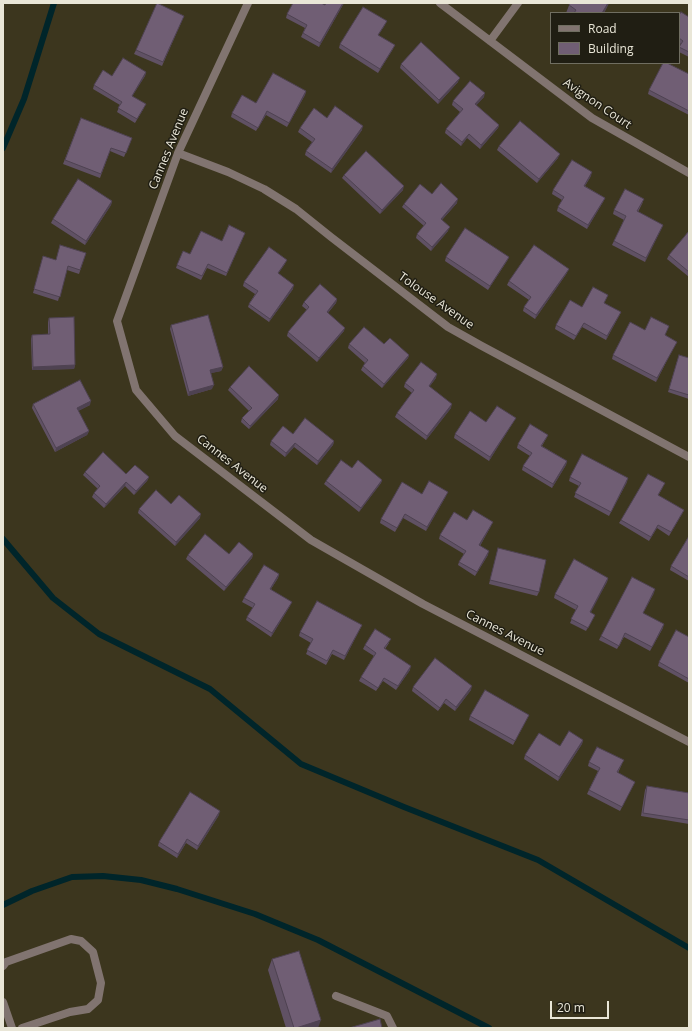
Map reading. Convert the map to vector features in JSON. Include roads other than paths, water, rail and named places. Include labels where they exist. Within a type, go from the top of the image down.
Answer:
[{"type":"street","name":"Cannes Avenue","points":[[248,3],[178,153],[117,321],[136,390],[175,436],[311,540],[423,604],[689,742]]},
{"type":"street","name":"Avignon Court","points":[[440,3],[592,118],[689,173]]},
{"type":"street","points":[[490,41],[518,3]]},
{"type":"street","name":"Tolouse Avenue","points":[[178,153],[228,172],[264,188],[296,209],[331,238],[448,327],[689,457]]},
{"type":"street","points":[[3,966],[6,962],[71,939],[81,941],[93,952],[101,983],[98,1000],[88,1009],[70,1012],[22,1028]]},
{"type":"street","points":[[336,996],[387,1016],[393,1028]]},
{"type":"street","points":[[3,1002],[12,1028]]},
{"type":"waterway","points":[[3,148],[24,99],[54,3]]},
{"type":"waterway","points":[[3,539],[53,598],[99,634],[210,689],[301,764],[538,860],[689,948]]},
{"type":"waterway","points":[[3,905],[32,891],[72,877],[103,876],[141,880],[177,889],[255,914],[318,940],[489,1028]]}]
